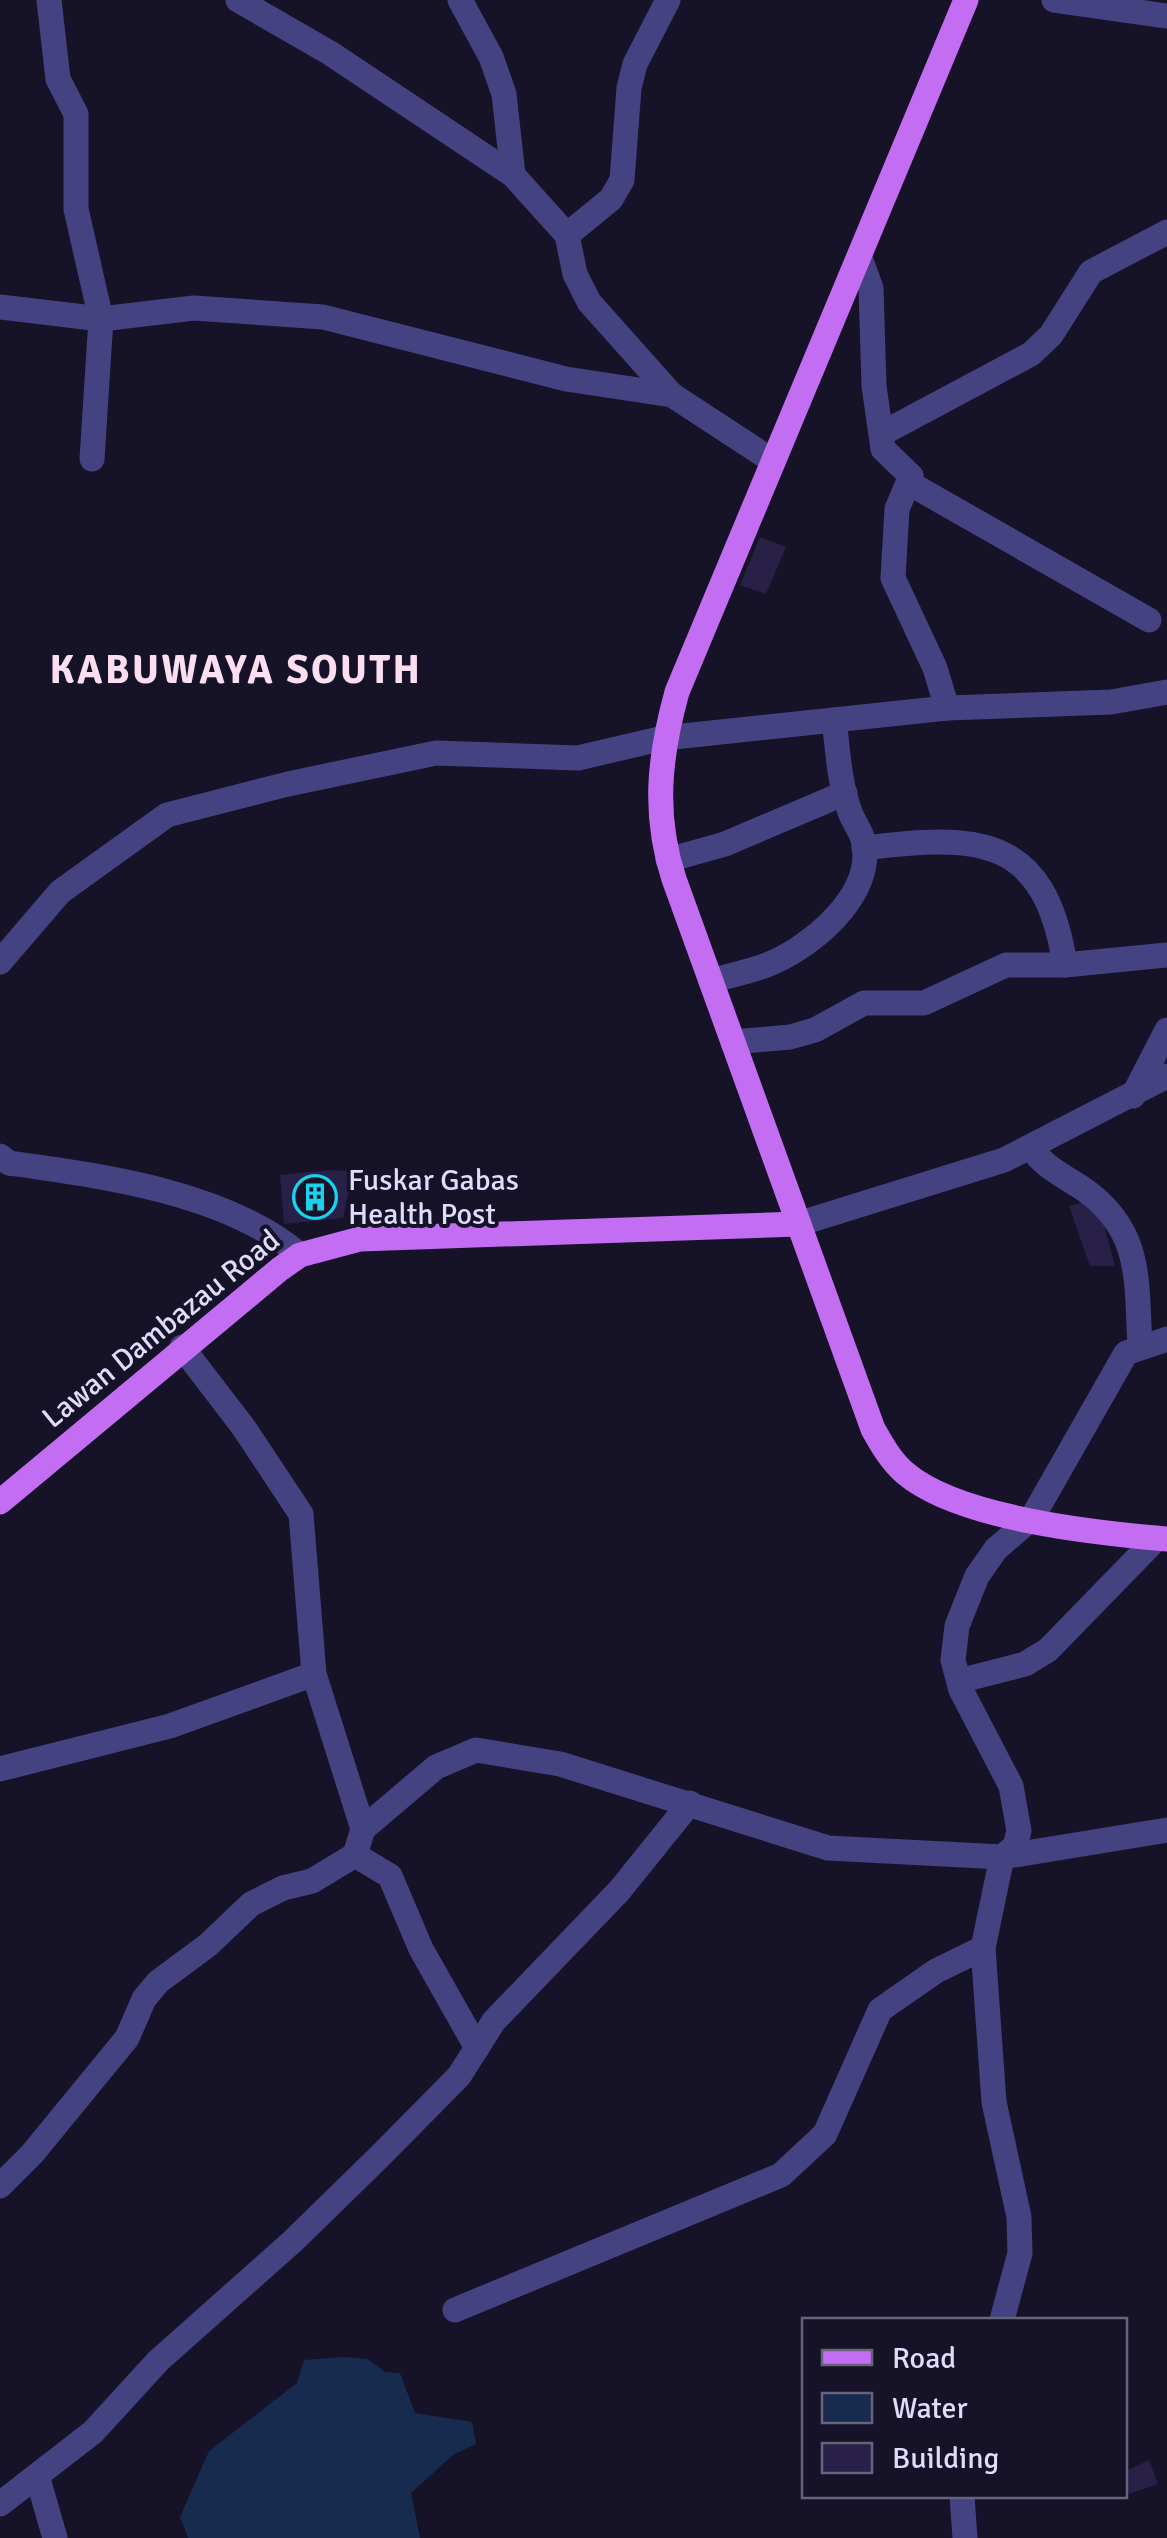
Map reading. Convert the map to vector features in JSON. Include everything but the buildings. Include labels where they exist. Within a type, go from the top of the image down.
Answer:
[{"type":"main road","points":[[966,0],[677,692],[664,738],[659,792],[668,860],[873,1429],[889,1457],[904,1472],[945,1498],[1032,1518],[1162,1539]]},
{"type":"main road","name":"Lawan Dambazau Road","points":[[0,1502],[182,1348],[300,1255],[360,1239],[798,1224]]},
{"type":"street","points":[[49,0],[58,79],[76,114],[76,209],[101,319],[92,459]]},
{"type":"street","points":[[238,0],[330,53],[512,174],[567,235],[575,274],[590,302],[672,395],[773,461]]},
{"type":"street","points":[[460,0],[491,57],[504,94],[512,174]]},
{"type":"street","points":[[567,235],[611,199],[622,180],[628,88],[668,0]]},
{"type":"street","points":[[1054,0],[1167,16]]},
{"type":"street","points":[[883,433],[1031,354],[1051,335],[1091,272],[1167,232]]},
{"type":"street","points":[[860,258],[872,288],[874,386],[885,455],[910,472],[897,509],[893,578],[935,668],[947,708]]},
{"type":"street","points":[[0,308],[101,319],[194,308],[324,316],[566,379],[672,395]]},
{"type":"street","points":[[909,483],[1149,620]]},
{"type":"street","points":[[0,962],[60,892],[167,815],[436,753],[578,758],[664,738],[947,708],[1111,702],[1167,692]]},
{"type":"street","points":[[711,981],[766,966],[832,922],[859,879],[864,848],[845,793],[834,720]]},
{"type":"street","points":[[668,860],[725,844],[845,793]]},
{"type":"street","points":[[864,848],[961,840],[1015,857],[1053,908],[1064,965]]},
{"type":"street","points":[[733,1042],[790,1037],[815,1030],[864,1003],[924,1003],[1006,965],[1064,965],[1167,955]]},
{"type":"street","points":[[1133,1096],[1167,1030]]},
{"type":"street","points":[[798,1224],[1004,1160],[1167,1076]]},
{"type":"street","points":[[1030,1147],[1044,1168],[1110,1210],[1130,1243],[1140,1346]]},
{"type":"street","points":[[0,1156],[8,1163],[152,1186],[282,1240],[300,1255]]},
{"type":"street","points":[[1003,2318],[1020,2254],[1019,2217],[994,2102],[982,1948],[1002,1857],[1015,1846],[1019,1831],[1011,1786],[952,1660],[964,1602],[996,1549],[1032,1518],[1126,1354],[1167,1339]]},
{"type":"street","points":[[182,1348],[244,1428],[300,1514],[314,1674],[364,1830]]},
{"type":"street","points":[[959,1682],[1025,1664],[1048,1650],[1162,1539]]},
{"type":"street","points":[[0,1769],[170,1726],[314,1674]]},
{"type":"street","points":[[0,2186],[32,2154],[127,2038],[144,1998],[158,1982],[208,1946],[251,1904],[283,1888],[312,1881],[355,1855],[364,1830],[424,1775],[476,1750],[560,1764],[828,1848],[1002,1857],[1167,1830]]},
{"type":"street","points":[[0,2504],[38,2479],[93,2432],[158,2361],[327,2209],[458,2076],[494,2021],[619,1891],[690,1802]]},
{"type":"street","points":[[355,1855],[390,1876],[421,1950],[477,2048]]},
{"type":"street","points":[[454,2310],[781,2175],[825,2134],[880,2010],[936,1971],[982,1948]]},
{"type":"street","points":[[38,2479],[55,2538]]},
{"type":"street","points":[[962,2498],[965,2538]]},
{"type":"water","points":[[368,2359],[385,2372],[400,2373],[415,2413],[472,2422],[476,2444],[453,2455],[411,2493],[420,2538],[188,2538],[180,2517],[209,2451],[297,2383],[304,2360]]},
{"type":"place","name":"Fuskar Gabas Health Post","points":[[315,1197]]},
{"type":"district","name":"KABUWAYA SOUTH","points":[[236,670]]}]
